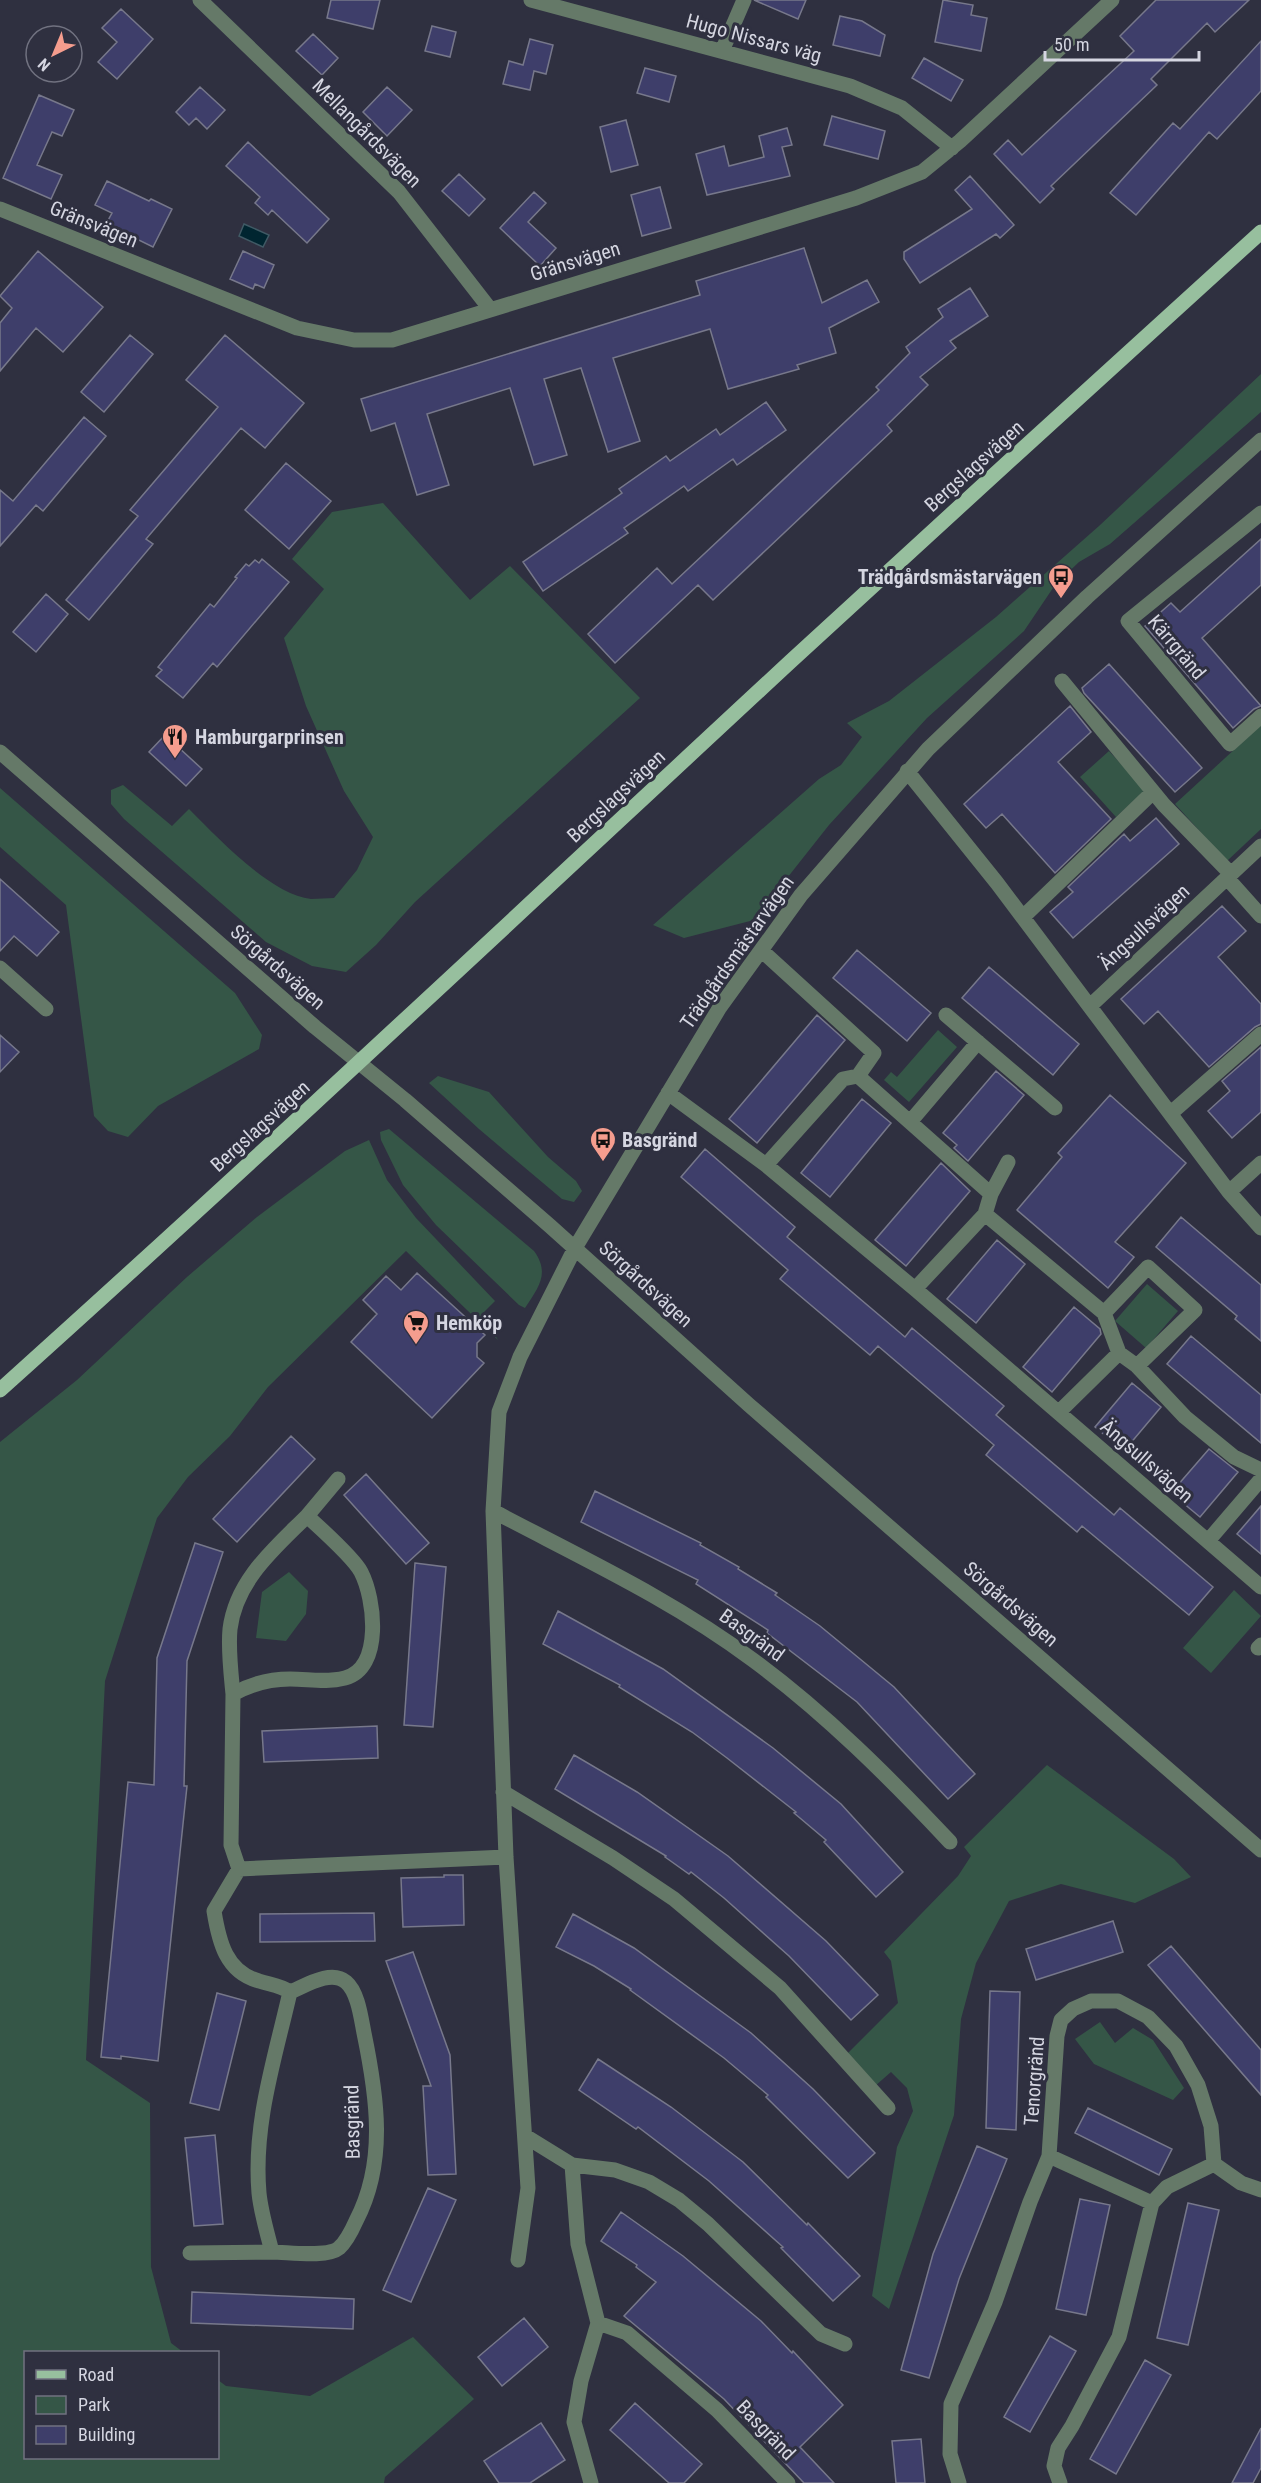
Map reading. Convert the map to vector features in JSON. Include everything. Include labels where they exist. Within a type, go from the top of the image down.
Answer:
[{"type":"main road","name":"Bergslagsvägen","points":[[0,1390],[358,1063],[792,660],[1261,232]]},
{"type":"street","name":"Mellangårdsvägen","points":[[200,0],[399,192],[490,309]]},
{"type":"street","name":"Hugo Nissars väg","points":[[531,0],[850,86],[902,108],[951,148]]},
{"type":"street","points":[[722,51],[744,0]]},
{"type":"street","name":"Gränsvägen","points":[[0,209],[297,328],[354,340],[393,340],[867,194],[921,172],[951,148],[1112,0]]},
{"type":"street","name":"Trädgårdsmästarvägen","points":[[575,1248],[720,1007],[801,895],[907,771],[1087,597],[1261,440]]},
{"type":"street","name":"Kärrgränd","points":[[1261,513],[1128,621],[1230,744],[1261,716]]},
{"type":"street","points":[[1062,681],[1153,792],[1229,876],[1261,916]]},
{"type":"street","name":"Sörgårdsvägen","points":[[0,752],[575,1248],[749,1405],[1261,1850]]},
{"type":"street","points":[[907,771],[1023,917],[1229,1192],[1261,1228]]},
{"type":"street","points":[[1023,917],[1153,792]]},
{"type":"street","name":"Ängsullsvägen","points":[[1090,1006],[1261,846]]},
{"type":"street","points":[[761,950],[874,1053],[858,1076],[843,1079],[766,1165]]},
{"type":"street","points":[[0,968],[46,1009]]},
{"type":"street","points":[[946,1015],[1055,1108]]},
{"type":"street","points":[[1171,1113],[1261,1034]]},
{"type":"street","points":[[910,1122],[978,1042]]},
{"type":"street","points":[[858,1076],[992,1194]]},
{"type":"street","name":"Ängsullsvägen","points":[[668,1093],[766,1165],[915,1289],[1261,1587]]},
{"type":"street","points":[[915,1289],[985,1214],[1008,1162]]},
{"type":"street","points":[[1229,1192],[1261,1163]]},
{"type":"street","points":[[985,1214],[1104,1313],[1119,1353],[1137,1366],[1185,1417],[1234,1456],[1261,1470]]},
{"type":"street","points":[[518,2260],[528,2188],[506,1857],[493,1511],[499,1412],[520,1356],[575,1248]]},
{"type":"street","points":[[1104,1313],[1148,1268],[1195,1310],[1137,1366]]},
{"type":"street","points":[[1059,1412],[1119,1353]]},
{"type":"street","points":[[272,2252],[259,2192],[260,2150],[263,2108],[290,1992],[282,1986],[258,1981],[236,1971],[224,1952],[214,1911],[239,1869],[231,1845],[233,1694],[230,1627],[242,1591],[254,1571],[307,1516],[338,1479]]},
{"type":"street","points":[[1208,1541],[1261,1479]]},
{"type":"street","name":"Basgränd","points":[[493,1511],[638,1585],[753,1660],[806,1702],[889,1777],[950,1842]]},
{"type":"street","points":[[233,1694],[251,1684],[289,1679],[320,1681],[347,1677],[361,1670],[371,1646],[373,1605],[361,1571],[307,1516]]},
{"type":"street","points":[[503,1792],[613,1858],[674,1899],[780,1988],[888,2108]]},
{"type":"street","points":[[239,1869],[506,1857]]},
{"type":"street","name":"Basgränd","points":[[190,2253],[326,2254],[339,2249],[348,2237],[368,2198],[378,2147],[373,2078],[360,2014],[352,1990],[346,1982],[337,1977],[318,1980],[290,1992]]},
{"type":"street","name":"Tenorgränd","points":[[959,2483],[950,2454],[951,2404],[995,2302],[1030,2202],[1049,2156],[1056,2036],[1061,2020],[1073,2008],[1091,2001],[1118,2001],[1148,2017],[1176,2046],[1201,2095],[1211,2126],[1214,2164]]},
{"type":"street","points":[[525,2136],[572,2165],[615,2170],[649,2181],[679,2200],[708,2224],[821,2334],[844,2344]]},
{"type":"street","points":[[1049,2156],[1152,2203]]},
{"type":"street","points":[[1060,2483],[1054,2466],[1058,2448],[1119,2337],[1152,2203],[1167,2187],[1214,2164],[1241,2183],[1261,2190]]},
{"type":"street","points":[[572,2165],[578,2244],[598,2323],[581,2381],[574,2422],[591,2483]]},
{"type":"street","name":"Basgränd","points":[[598,2323],[627,2333],[717,2410],[788,2483]]},
{"type":"green space","points":[[1261,374],[1261,412],[1110,544],[1079,562],[1055,585],[1024,631],[927,718],[829,825],[754,920],[684,938],[653,925],[819,779],[841,765],[862,737],[847,723],[889,701],[996,617],[1099,526]]},
{"type":"green space","points":[[383,503],[470,600],[510,566],[640,698],[415,902],[376,945],[346,972],[312,966],[266,942],[124,819],[111,804],[111,790],[123,785],[172,826],[189,809],[246,863],[279,887],[295,895],[311,899],[334,898],[357,870],[373,837],[344,791],[306,706],[284,638],[324,589],[292,559],[332,512]]},
{"type":"green space","points":[[1261,725],[1261,829],[1227,861],[1175,804]]},
{"type":"green space","points":[[1109,751],[1145,790],[1116,817],[1080,777]]},
{"type":"green space","points":[[0,788],[235,993],[262,1035],[259,1049],[158,1106],[128,1137],[108,1131],[94,1116],[66,905],[0,847]]},
{"type":"green space","points":[[938,1030],[957,1047],[909,1102],[884,1080],[891,1072],[897,1077]]},
{"type":"green space","points":[[438,1076],[489,1092],[548,1157],[576,1181],[582,1191],[574,1202],[562,1199],[479,1129],[429,1083]]},
{"type":"green space","points":[[389,1129],[534,1251],[541,1266],[541,1280],[525,1308],[519,1305],[436,1225],[403,1185],[381,1140],[380,1132]]},
{"type":"green space","points":[[369,1140],[387,1180],[416,1218],[495,1301],[482,1314],[498,1340],[406,1251],[268,1387],[230,1436],[188,1477],[157,1518],[105,1681],[86,2060],[150,2103],[151,2267],[171,2343],[182,2351],[24,2351],[24,2459],[219,2459],[219,2381],[226,2386],[310,2396],[413,2337],[474,2399],[385,2477],[384,2483],[0,2483],[0,1442],[77,1380],[187,1277],[257,1217],[345,1151]]},
{"type":"green space","points":[[1147,1284],[1178,1311],[1146,1348],[1115,1321]]},
{"type":"green space","points":[[289,1572],[308,1591],[306,1614],[286,1641],[256,1638],[262,1592]]},
{"type":"green space","points":[[1234,1590],[1261,1616],[1211,1673],[1183,1648]]},
{"type":"green space","points":[[1047,1765],[1174,1859],[1191,1877],[1135,1903],[1061,1884],[1009,1901],[976,1963],[961,2019],[954,2115],[889,2309],[872,2296],[897,2147],[913,2111],[907,2088],[891,2072],[875,2086],[847,2054],[898,2003],[891,1961],[884,1952],[958,1876],[971,1856],[964,1847]]},
{"type":"green space","points":[[1100,2022],[1115,2043],[1133,2028],[1153,2040],[1184,2088],[1173,2100],[1094,2064],[1075,2039]]},
{"type":"water","points":[[244,224],[269,235],[263,247],[239,236]]},
{"type":"building","points":[[331,0],[380,0],[373,29],[327,18]]},
{"type":"building","points":[[754,0],[806,0],[798,19]]},
{"type":"building","points":[[943,0],[973,5],[971,15],[987,18],[981,51],[935,42]]},
{"type":"building","points":[[1156,0],[1249,0],[1215,32],[1207,23],[1151,79],[1157,85],[1051,186],[1054,189],[1040,203],[994,154],[1008,140],[1022,155],[1134,51],[1120,36]]},
{"type":"building","points":[[121,9],[153,39],[117,79],[98,62],[117,42],[102,28]]},
{"type":"building","points":[[840,16],[862,21],[885,35],[880,56],[833,45]]},
{"type":"building","points":[[432,26],[456,32],[450,57],[425,51]]},
{"type":"building","points":[[313,34],[338,58],[322,75],[296,51]]},
{"type":"building","points":[[530,39],[553,45],[546,74],[534,71],[530,90],[503,84],[509,61],[523,65]]},
{"type":"building","points":[[1261,41],[1261,91],[1217,139],[1209,132],[1136,215],[1110,193],[1173,123],[1180,129]]},
{"type":"building","points":[[924,58],[963,80],[951,101],[912,78]]},
{"type":"building","points":[[645,68],[676,76],[669,102],[637,93]]},
{"type":"building","points":[[200,87],[225,110],[207,129],[196,118],[189,125],[176,112]]},
{"type":"building","points":[[387,87],[412,110],[387,136],[363,112]]},
{"type":"building","points":[[39,95],[74,110],[62,136],[52,132],[37,165],[62,175],[51,199],[3,178]]},
{"type":"building","points":[[832,116],[885,131],[878,159],[824,145]]},
{"type":"building","points":[[626,120],[638,165],[611,172],[600,127]]},
{"type":"building","points":[[787,128],[792,145],[782,147],[790,176],[707,195],[696,154],[724,146],[729,166],[764,157],[759,136]]},
{"type":"building","points":[[248,142],[329,219],[307,243],[272,210],[268,215],[255,203],[260,197],[226,166]]},
{"type":"building","points":[[459,174],[485,199],[469,216],[442,191]]},
{"type":"building","points":[[970,176],[1014,225],[1000,238],[996,234],[920,283],[904,259],[904,252],[972,209],[955,190]]},
{"type":"building","points":[[107,181],[172,209],[153,247],[106,224],[112,213],[95,205]]},
{"type":"building","points":[[660,187],[671,228],[642,236],[631,195]]},
{"type":"building","points":[[534,192],[546,203],[528,222],[556,248],[540,266],[500,228]]},
{"type":"building","points":[[804,248],[822,303],[867,280],[879,302],[829,328],[836,353],[797,365],[799,369],[728,389],[710,329],[613,358],[640,441],[608,452],[581,368],[544,379],[567,455],[534,465],[510,388],[427,414],[449,485],[417,495],[395,423],[371,431],[361,399],[700,295],[696,281]]},
{"type":"building","points":[[38,251],[103,307],[63,352],[36,328],[0,371],[0,323],[12,308],[0,296]]},
{"type":"building","points":[[243,251],[274,265],[264,288],[255,284],[253,289],[230,279]]},
{"type":"building","points":[[970,288],[988,316],[950,341],[956,348],[920,377],[928,385],[887,425],[892,431],[713,600],[698,585],[615,663],[588,634],[657,568],[672,584],[879,390],[876,387],[910,353],[906,347],[943,317],[938,309]]},
{"type":"building","points":[[130,335],[153,354],[104,412],[81,392]]},
{"type":"building","points":[[225,335],[304,403],[265,448],[241,428],[146,539],[153,544],[89,620],[66,600],[138,516],[130,510],[218,407],[186,380]]},
{"type":"building","points":[[766,402],[786,430],[737,465],[733,459],[688,491],[684,486],[624,528],[628,533],[543,591],[523,562],[622,493],[619,489],[666,456],[670,461],[716,429],[720,435]]},
{"type":"building","points":[[84,417],[106,436],[43,511],[36,505],[0,546],[0,490],[13,501]]},
{"type":"building","points":[[286,463],[331,501],[289,549],[245,510]]},
{"type":"building","points":[[1261,539],[1261,585],[1202,638],[1261,706],[1254,709],[1233,728],[1145,626],[1171,603],[1180,612]]},
{"type":"building","points":[[262,559],[289,582],[217,667],[213,663],[183,698],[156,676],[162,670],[158,667],[210,604],[214,607],[246,564],[249,566],[255,560],[259,563]]},
{"type":"building","points":[[46,594],[68,614],[36,652],[13,632]]},
{"type":"building","points":[[1109,664],[1202,768],[1175,792],[1084,693],[1082,688]]},
{"type":"building","points":[[1070,706],[1091,732],[1058,762],[1111,819],[1055,873],[1002,814],[986,828],[964,804]]},
{"type":"building","name":"Hamburgarprinsen","points":[[165,735],[202,769],[186,786],[149,752]]},
{"type":"building","points":[[1156,818],[1179,844],[1073,938],[1050,912],[1073,892],[1068,887],[1124,834],[1130,841]]},
{"type":"building","points":[[0,879],[59,932],[37,956],[14,936],[0,951]]},
{"type":"building","points":[[1222,906],[1246,931],[1218,957],[1261,1004],[1261,1024],[1209,1067],[1158,1011],[1144,1024],[1121,999]]},
{"type":"building","points":[[857,950],[931,1013],[907,1041],[833,978]]},
{"type":"building","points":[[989,967],[1079,1044],[1053,1075],[962,998]]},
{"type":"building","points":[[817,1015],[845,1040],[757,1143],[729,1119]]},
{"type":"building","points":[[0,1035],[19,1052],[0,1072]]},
{"type":"building","points":[[1261,1047],[1261,1112],[1232,1138],[1208,1111],[1230,1091],[1222,1081]]},
{"type":"building","points":[[996,1071],[1024,1095],[968,1161],[954,1148],[957,1145],[943,1133]]},
{"type":"building","points":[[1110,1095],[1186,1163],[1115,1242],[1134,1257],[1108,1288],[1017,1210],[1062,1157],[1058,1153]]},
{"type":"building","points":[[862,1099],[891,1123],[830,1197],[801,1173]]},
{"type":"building","points":[[705,1149],[795,1227],[787,1237],[905,1337],[912,1328],[1004,1406],[996,1415],[1114,1515],[1120,1508],[1213,1587],[1189,1615],[1082,1526],[1077,1532],[986,1455],[994,1445],[878,1346],[870,1355],[780,1279],[788,1270],[681,1177]]},
{"type":"building","points":[[941,1163],[970,1191],[906,1266],[875,1240]]},
{"type":"building","points":[[1181,1217],[1261,1285],[1261,1341],[1235,1319],[1237,1316],[1156,1247]]},
{"type":"building","points":[[997,1240],[1025,1264],[976,1323],[947,1299]]},
{"type":"building","name":"Hemköp","points":[[417,1273],[485,1335],[477,1343],[477,1357],[484,1363],[432,1418],[351,1342],[377,1314],[363,1300],[386,1276],[401,1290]]},
{"type":"building","points":[[1074,1307],[1100,1329],[1101,1334],[1052,1392],[1023,1367]]},
{"type":"building","points":[[1191,1336],[1261,1395],[1261,1443],[1167,1364]]},
{"type":"building","points":[[1132,1383],[1161,1407],[1124,1451],[1095,1427]]},
{"type":"building","points":[[291,1436],[315,1459],[237,1542],[213,1519]]},
{"type":"building","points":[[1209,1449],[1238,1472],[1200,1517],[1171,1493]]},
{"type":"building","points":[[366,1474],[429,1543],[406,1564],[344,1495]]},
{"type":"building","points":[[595,1491],[701,1543],[700,1545],[739,1567],[738,1569],[777,1593],[775,1595],[820,1626],[894,1687],[975,1774],[948,1799],[857,1702],[767,1633],[768,1630],[696,1584],[698,1580],[581,1522]]},
{"type":"building","points":[[1261,1506],[1261,1554],[1237,1534]]},
{"type":"building","points":[[195,1543],[223,1552],[187,1661],[184,1786],[187,1786],[158,2061],[121,2056],[121,2059],[101,2057],[128,1782],[154,1785],[157,1658]]},
{"type":"building","points":[[415,1563],[446,1567],[433,1727],[404,1725]]},
{"type":"building","points":[[558,1611],[663,1669],[773,1748],[841,1804],[903,1872],[876,1897],[824,1842],[826,1840],[794,1813],[796,1812],[727,1758],[692,1732],[619,1687],[620,1685],[543,1644]]},
{"type":"building","points":[[377,1726],[378,1758],[264,1762],[262,1731]]},
{"type":"building","points":[[574,1755],[637,1792],[728,1856],[826,1941],[878,1995],[851,2020],[789,1956],[691,1872],[689,1874],[666,1856],[555,1789]]},
{"type":"building","points":[[444,1875],[463,1875],[464,1925],[403,1927],[401,1878],[444,1877]]},
{"type":"building","points":[[374,1913],[375,1941],[260,1942],[260,1914]]},
{"type":"building","points":[[573,1914],[634,1948],[751,2033],[813,2089],[875,2153],[848,2178],[766,2097],[768,2095],[724,2058],[631,1989],[594,1966],[556,1947]]},
{"type":"building","points":[[1113,1921],[1123,1952],[1036,1980],[1026,1949]]},
{"type":"building","points":[[1171,1946],[1261,2050],[1261,2095],[1148,1965]]},
{"type":"building","points":[[413,1952],[450,2055],[456,2174],[428,2175],[423,2086],[431,2086],[386,1961]]},
{"type":"building","points":[[990,1991],[1020,1992],[1016,2130],[986,2128]]},
{"type":"building","points":[[217,1993],[246,2001],[219,2110],[190,2103]]},
{"type":"building","points":[[598,2059],[671,2107],[743,2162],[860,2276],[833,2301],[781,2248],[783,2247],[709,2181],[638,2127],[636,2129],[579,2090]]},
{"type":"building","points":[[1088,2108],[1172,2149],[1159,2175],[1075,2133]]},
{"type":"building","points":[[215,2135],[223,2224],[194,2226],[185,2138]]},
{"type":"building","points":[[977,2146],[1007,2159],[959,2279],[929,2378],[901,2370],[933,2254]]},
{"type":"building","points":[[428,2188],[456,2200],[411,2302],[383,2290]]},
{"type":"building","points":[[1080,2199],[1110,2205],[1086,2315],[1056,2309]]},
{"type":"building","points":[[1188,2203],[1219,2210],[1188,2345],[1157,2338]]},
{"type":"building","points":[[621,2212],[683,2256],[761,2321],[792,2353],[793,2351],[843,2405],[800,2447],[834,2483],[804,2483],[724,2399],[624,2316],[656,2282],[636,2267],[637,2265],[601,2241]]},
{"type":"building","points":[[192,2292],[354,2299],[353,2329],[191,2323]]},
{"type":"building","points":[[524,2318],[548,2347],[502,2386],[478,2357]]},
{"type":"building","points":[[1050,2336],[1076,2351],[1030,2432],[1004,2417]]},
{"type":"building","points":[[1145,2360],[1171,2375],[1116,2474],[1090,2459]]},
{"type":"building","points":[[635,2403],[702,2464],[684,2483],[669,2483],[610,2430]]},
{"type":"building","points":[[541,2423],[565,2460],[530,2483],[499,2483],[484,2461]]},
{"type":"building","points":[[1261,2428],[1261,2468],[1253,2483],[1232,2483]]},
{"type":"building","points":[[921,2439],[925,2483],[896,2483],[892,2441]]},
{"type":"place","name":"Trädgårdsmästarvägen","points":[[1061,600]]},
{"type":"place","name":"Hamburgarprinsen","points":[[175,760]]},
{"type":"place","name":"Basgränd","points":[[603,1163]]},
{"type":"place","name":"Hemköp","points":[[416,1346]]}]
